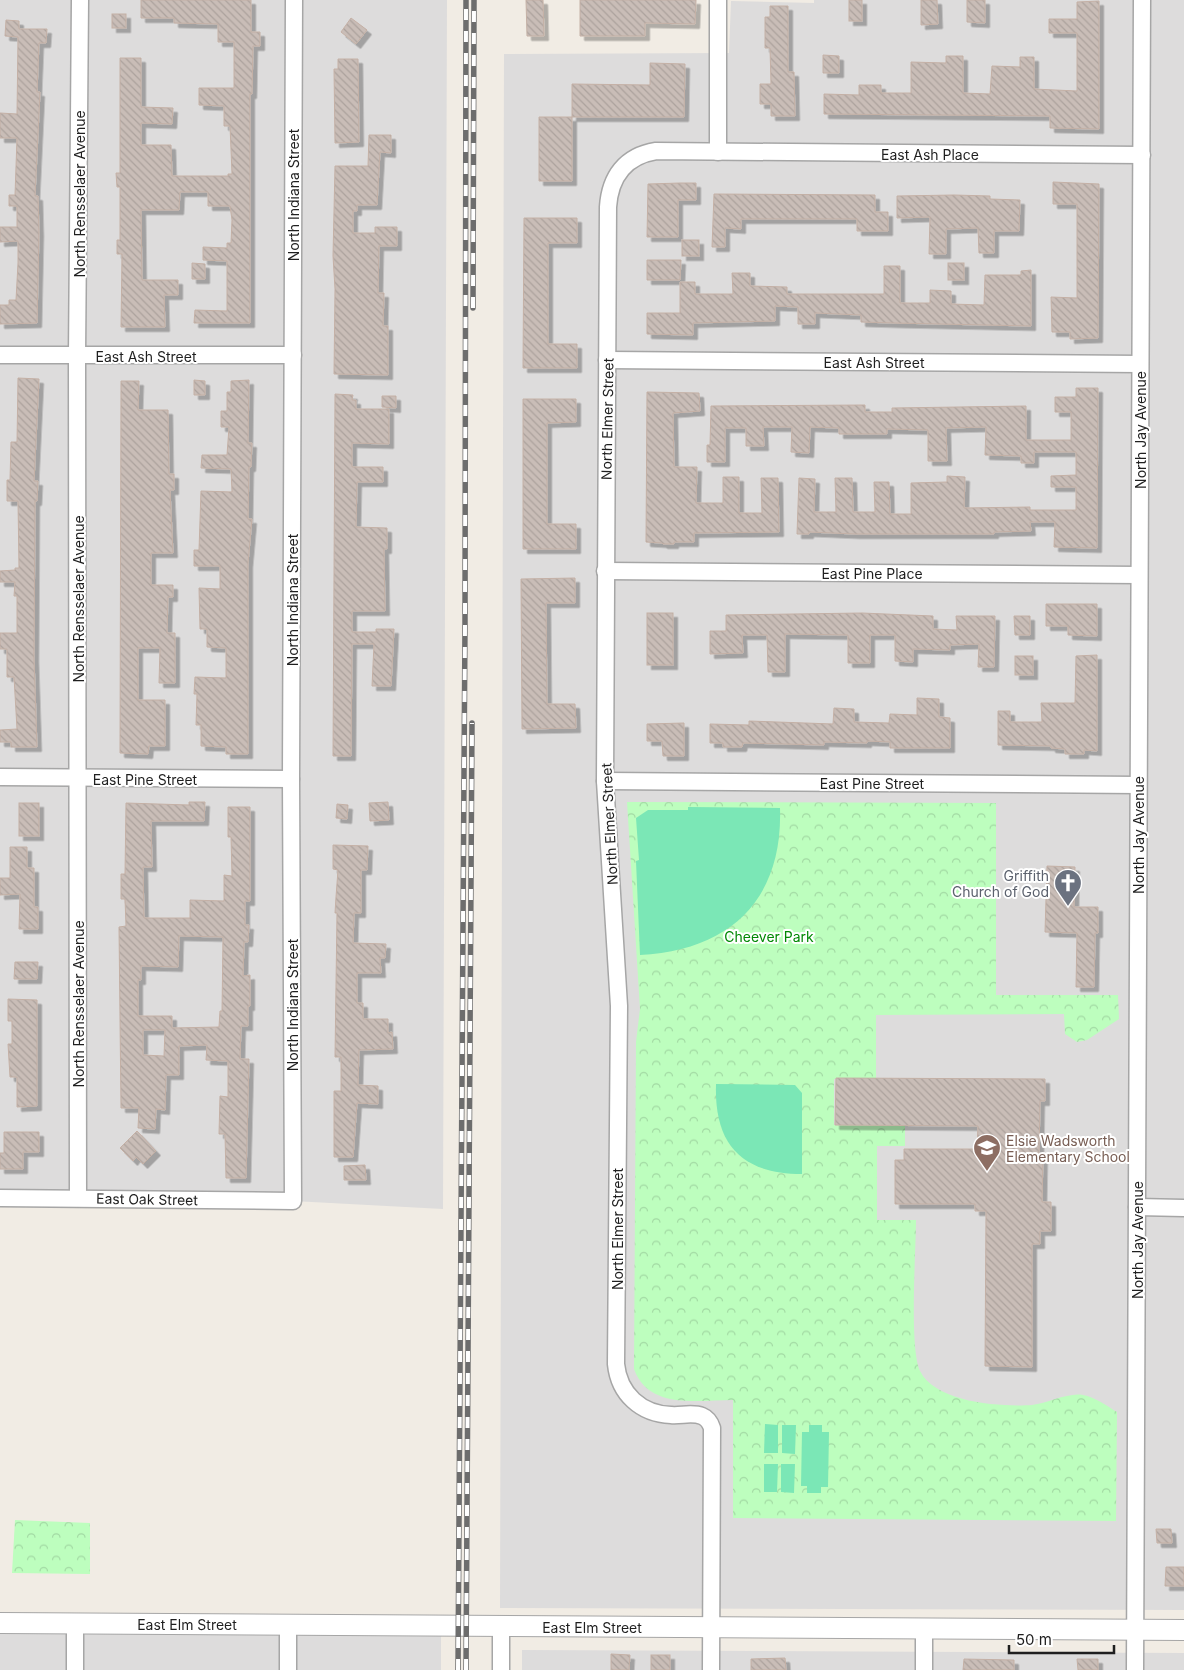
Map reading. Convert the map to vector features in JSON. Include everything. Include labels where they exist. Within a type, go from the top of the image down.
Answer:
[{"type":"street","name":"North Rensselaer Avenue","points":[[78,1198],[80,0]]},
{"type":"street","name":"North Indiana Street","points":[[293,1201],[291,779],[294,0]]},
{"type":"street","points":[[718,0],[718,152]]},
{"type":"street","name":"North Jay Avenue","points":[[1135,1670],[1142,0]]},
{"type":"street","name":"East Ash Place","points":[[718,152],[1142,155]]},
{"type":"street","name":"North Elmer Street","points":[[712,1670],[712,1428],[709,1422],[699,1415],[663,1415],[643,1408],[626,1393],[617,1372],[619,1006],[605,781],[605,571],[608,207],[614,177],[627,162],[646,153],[718,152]]},
{"type":"street","name":"East Ash Street","points":[[0,355],[293,355]]},
{"type":"street","name":"East Ash Street","points":[[607,360],[1140,364]]},
{"type":"street","name":"East Pine Place","points":[[605,571],[1139,575]]},
{"type":"street","name":"East Pine Street","points":[[0,777],[291,779]]},
{"type":"street","name":"East Pine Street","points":[[605,781],[1138,785]]},
{"type":"street","name":"East Oak Street","points":[[0,1198],[293,1201]]},
{"type":"street","points":[[1137,1208],[1184,1208]]},
{"type":"street","name":"East Elm Street","points":[[0,1623],[1184,1630]]},
{"type":"street","points":[[75,1623],[75,1670]]},
{"type":"street","points":[[288,1625],[288,1670]]},
{"type":"street","points":[[501,1626],[501,1670]]},
{"type":"street","points":[[924,1628],[924,1670]]},
{"type":"shaded area","points":[[0,0],[447,0],[443,1209],[293,1201],[0,1198]]},
{"type":"shaded area","points":[[814,0],[1184,0],[1184,1610],[500,1608],[504,54],[729,53],[731,1],[814,3]]},
{"type":"shaded area","points":[[0,1623],[441,1626],[441,1670],[0,1670]]},
{"type":"shaded area","points":[[522,1650],[1184,1653],[1184,1670],[522,1670]]},
{"type":"green space","name":"Cheever Park","points":[[627,802],[996,803],[996,995],[1118,995],[1119,1019],[1087,1040],[1077,1042],[1065,1034],[1064,1014],[876,1015],[876,1079],[834,1079],[834,1125],[905,1125],[905,1146],[877,1146],[877,1220],[916,1220],[914,1321],[917,1359],[920,1371],[928,1382],[940,1390],[970,1401],[987,1404],[1032,1405],[1077,1394],[1101,1402],[1117,1412],[1116,1521],[733,1518],[733,1400],[690,1401],[662,1397],[651,1391],[641,1382],[634,1369],[636,1042],[640,1009]]},
{"type":"green space","points":[[688,807],[780,808],[779,841],[772,869],[761,894],[745,914],[725,931],[700,943],[672,951],[640,955],[636,861],[639,860],[636,818],[648,810],[688,810]]},
{"type":"green space","points":[[716,1084],[795,1085],[802,1093],[802,1174],[781,1173],[763,1168],[747,1161],[735,1152],[726,1139],[720,1123]]},
{"type":"green space","points":[[765,1424],[778,1425],[778,1453],[764,1453]]},
{"type":"green space","points":[[782,1425],[796,1425],[795,1454],[782,1453]]},
{"type":"green space","points":[[809,1425],[822,1425],[822,1432],[829,1432],[828,1487],[821,1487],[821,1493],[807,1493],[807,1486],[801,1486],[802,1432],[809,1432]]},
{"type":"green space","points":[[764,1464],[778,1464],[777,1492],[764,1492]]},
{"type":"green space","points":[[781,1464],[795,1464],[794,1493],[781,1492]]},
{"type":"green space","points":[[15,1520],[90,1523],[90,1574],[12,1573]]},
{"type":"building","points":[[141,0],[251,0],[251,32],[260,32],[260,46],[253,46],[252,94],[250,94],[250,323],[194,323],[195,310],[227,311],[227,261],[203,260],[203,247],[227,248],[227,243],[231,243],[232,220],[230,206],[208,206],[208,192],[180,192],[179,210],[141,210],[142,280],[178,280],[178,295],[164,295],[165,327],[121,327],[122,254],[117,254],[117,240],[120,240],[120,187],[117,187],[116,173],[120,173],[120,58],[141,58],[141,107],[173,108],[172,124],[141,123],[141,145],[171,145],[172,176],[228,176],[228,174],[232,174],[230,126],[224,126],[224,106],[199,105],[199,88],[234,88],[234,42],[218,42],[218,24],[174,23],[174,18],[141,18]]},
{"type":"building","points":[[526,0],[543,0],[544,36],[527,36]]},
{"type":"building","points":[[580,0],[696,0],[695,24],[645,23],[645,36],[580,36]]},
{"type":"building","points":[[849,0],[862,0],[862,21],[849,21]]},
{"type":"building","points":[[921,0],[937,0],[938,24],[921,25]]},
{"type":"building","points":[[967,0],[985,0],[985,23],[967,22]]},
{"type":"building","points":[[1099,1],[1099,129],[1050,128],[1050,116],[824,114],[824,94],[859,95],[859,85],[881,85],[881,93],[911,93],[911,62],[946,63],[946,56],[963,56],[963,93],[990,94],[992,66],[1020,67],[1020,57],[1034,57],[1034,89],[1077,91],[1077,33],[1049,33],[1049,19],[1077,19],[1077,2]]},
{"type":"building","points":[[770,6],[788,6],[788,72],[794,72],[795,116],[771,116],[771,104],[760,104],[760,84],[771,84],[770,48],[765,48],[765,17],[770,17]]},
{"type":"building","points":[[112,14],[126,14],[126,28],[112,28]]},
{"type":"building","points":[[351,18],[367,30],[356,44],[341,32]]},
{"type":"building","points":[[6,20],[19,21],[19,29],[47,29],[46,43],[39,43],[37,92],[40,92],[35,196],[38,196],[39,232],[37,323],[0,324],[0,305],[9,305],[9,300],[16,300],[18,263],[18,241],[0,242],[0,227],[17,227],[17,206],[9,206],[9,195],[15,195],[17,138],[0,138],[0,113],[17,114],[18,37],[5,36]]},
{"type":"building","points":[[823,55],[839,56],[839,73],[823,73]]},
{"type":"building","points":[[338,59],[358,59],[359,142],[335,143],[334,69],[338,69]]},
{"type":"building","points":[[650,63],[685,64],[684,117],[572,117],[572,84],[650,85]]},
{"type":"building","points":[[539,117],[572,117],[572,181],[539,181]]},
{"type":"building","points":[[369,135],[391,135],[391,153],[380,152],[377,205],[357,205],[357,211],[353,211],[353,233],[375,233],[375,227],[397,227],[397,246],[379,246],[378,293],[384,293],[383,326],[388,326],[388,375],[334,374],[335,289],[333,256],[335,166],[368,166]]},
{"type":"building","points":[[1053,182],[1099,184],[1098,338],[1070,339],[1070,332],[1052,332],[1051,297],[1077,298],[1077,204],[1053,204]]},
{"type":"building","points":[[696,183],[696,200],[678,200],[678,237],[647,237],[648,184]]},
{"type":"building","points":[[714,194],[875,195],[875,212],[888,212],[888,231],[857,231],[857,219],[741,219],[741,229],[725,228],[725,247],[712,247]]},
{"type":"building","points":[[897,196],[990,196],[990,199],[1020,200],[1019,231],[994,231],[994,253],[979,253],[978,228],[946,229],[946,254],[929,254],[930,217],[897,218]]},
{"type":"building","points":[[524,218],[577,218],[577,243],[548,243],[548,344],[577,344],[577,368],[523,368]]},
{"type":"building","points":[[682,240],[699,240],[699,256],[682,256]]},
{"type":"building","points":[[647,260],[681,260],[680,280],[647,280]]},
{"type":"building","points":[[192,263],[205,264],[205,279],[192,279]]},
{"type":"building","points":[[948,263],[964,263],[964,280],[948,280]]},
{"type":"building","points":[[884,266],[900,266],[900,303],[930,303],[930,290],[951,291],[951,304],[984,305],[985,275],[1021,275],[1021,271],[1031,270],[1031,326],[861,322],[861,315],[815,313],[815,324],[798,324],[798,307],[775,306],[775,321],[693,323],[693,335],[647,334],[647,313],[680,313],[680,282],[695,282],[695,294],[733,294],[732,273],[750,273],[750,286],[787,287],[787,294],[884,294]]},
{"type":"building","points":[[18,378],[39,379],[34,481],[38,481],[37,501],[35,501],[34,658],[37,747],[11,747],[11,742],[0,742],[0,730],[17,729],[14,677],[7,677],[7,649],[0,649],[0,633],[17,633],[17,596],[14,596],[15,582],[0,582],[0,571],[19,568],[18,501],[7,501],[7,480],[10,480],[11,442],[17,442]]},
{"type":"building","points":[[194,380],[205,381],[205,395],[194,395]]},
{"type":"building","points":[[249,380],[248,443],[252,443],[251,467],[249,467],[248,519],[252,519],[248,563],[248,754],[226,754],[226,747],[201,746],[201,725],[196,725],[197,694],[194,694],[195,677],[226,678],[226,648],[207,647],[207,629],[200,629],[199,588],[220,589],[220,566],[194,566],[194,550],[199,550],[201,491],[232,492],[231,469],[201,468],[202,455],[227,455],[229,427],[221,427],[221,411],[227,411],[227,392],[231,392],[231,381]]},
{"type":"building","points":[[121,381],[139,381],[138,410],[168,410],[169,474],[174,474],[174,490],[170,490],[173,553],[151,553],[151,585],[173,585],[173,597],[168,597],[167,633],[175,633],[175,683],[159,683],[160,648],[138,648],[138,700],[165,700],[165,746],[149,746],[148,754],[120,753]]},
{"type":"building","points":[[1076,388],[1098,388],[1097,548],[1054,547],[1055,522],[1030,522],[1031,531],[994,532],[994,534],[855,534],[809,532],[809,534],[797,534],[799,478],[815,479],[814,512],[836,512],[835,478],[852,478],[853,512],[875,512],[874,482],[889,482],[890,514],[911,514],[911,483],[947,482],[947,476],[965,477],[964,508],[1030,507],[1030,510],[1076,510],[1076,487],[1051,487],[1051,476],[1076,475],[1076,452],[1034,452],[1034,463],[1021,463],[1021,456],[985,455],[986,427],[946,428],[947,461],[928,461],[928,430],[887,429],[887,434],[839,434],[839,428],[810,427],[809,453],[791,452],[792,427],[763,427],[764,446],[746,446],[746,428],[725,428],[725,462],[707,462],[707,445],[710,445],[711,406],[865,405],[865,412],[892,412],[892,408],[1026,406],[1026,440],[1071,440],[1071,412],[1055,412],[1055,397],[1076,397]]},
{"type":"building","points":[[647,392],[699,393],[700,411],[673,413],[674,467],[697,467],[696,503],[723,503],[723,477],[739,477],[739,513],[762,513],[761,478],[778,478],[779,532],[694,533],[694,542],[663,544],[646,542]]},
{"type":"building","points":[[335,394],[353,395],[352,400],[356,400],[356,409],[389,409],[389,444],[352,443],[352,467],[383,467],[383,482],[357,482],[356,527],[387,528],[387,549],[384,549],[385,611],[352,611],[352,632],[376,632],[376,629],[394,629],[391,686],[372,686],[374,644],[352,644],[351,756],[333,756]]},
{"type":"building","points":[[382,396],[396,396],[396,408],[382,407]]},
{"type":"building","points":[[523,399],[576,399],[576,422],[547,423],[547,524],[576,524],[576,549],[523,549]]},
{"type":"building","points":[[575,578],[575,603],[546,603],[547,704],[575,704],[576,728],[522,729],[521,579]]},
{"type":"building","points":[[1046,604],[1097,604],[1097,636],[1068,635],[1068,626],[1046,626]]},
{"type":"building","points":[[647,613],[673,613],[673,665],[647,665]]},
{"type":"building","points":[[862,613],[933,616],[933,629],[957,630],[956,616],[995,616],[994,667],[978,667],[979,644],[950,645],[950,650],[913,649],[913,662],[895,661],[895,635],[870,635],[870,663],[848,663],[848,635],[785,634],[785,672],[768,672],[767,635],[742,635],[743,653],[710,654],[710,631],[726,631],[726,615]]},
{"type":"building","points":[[1014,616],[1030,616],[1030,635],[1015,635]]},
{"type":"building","points":[[1097,655],[1097,751],[1084,750],[1084,754],[1065,754],[1065,749],[1051,748],[1051,746],[998,745],[998,711],[1010,711],[1010,722],[1042,722],[1041,703],[1075,703],[1076,656]]},
{"type":"building","points":[[1015,656],[1033,656],[1033,675],[1015,675]]},
{"type":"building","points":[[917,698],[939,699],[939,717],[950,718],[950,748],[890,748],[890,742],[867,741],[867,743],[824,742],[824,745],[743,743],[742,747],[723,747],[723,743],[710,743],[710,724],[749,725],[749,721],[833,724],[834,708],[854,709],[854,722],[889,723],[890,714],[917,715]]},
{"type":"building","points":[[684,723],[684,756],[663,756],[662,741],[647,741],[647,724]]},
{"type":"building","points":[[189,802],[205,802],[204,821],[151,821],[152,867],[143,867],[144,918],[190,918],[190,900],[224,901],[224,875],[232,876],[231,837],[228,837],[228,807],[250,807],[250,901],[245,901],[245,925],[249,925],[248,942],[244,942],[243,976],[250,975],[250,1006],[248,1006],[248,1026],[241,1026],[240,1059],[249,1059],[246,1178],[226,1178],[225,1134],[219,1134],[220,1096],[228,1097],[228,1061],[206,1060],[207,1045],[179,1046],[179,1075],[166,1075],[165,1110],[156,1109],[155,1129],[138,1128],[139,1108],[121,1108],[119,927],[126,926],[125,899],[121,899],[121,874],[125,874],[126,803],[189,805]],"holes":[[[179,936],[223,937],[222,1011],[220,1011],[219,1027],[172,1028],[172,1016],[138,1016],[138,980],[141,980],[141,966],[178,967]],[[143,1030],[165,1030],[164,1056],[143,1055]]]},
{"type":"building","points":[[388,802],[389,820],[370,821],[369,803]]},
{"type":"building","points":[[19,803],[39,803],[39,836],[19,836]]},
{"type":"building","points":[[337,804],[348,805],[347,819],[336,818]]},
{"type":"building","points":[[333,845],[368,846],[367,870],[361,870],[361,913],[354,913],[353,943],[386,944],[385,958],[380,958],[381,973],[357,973],[357,1003],[363,1003],[363,1019],[388,1019],[388,1033],[392,1032],[393,1049],[359,1050],[358,1085],[378,1086],[378,1104],[357,1103],[353,1157],[334,1157],[334,1091],[341,1091],[341,1057],[335,1057],[337,913],[335,913],[338,870],[333,869]]},
{"type":"building","points":[[10,847],[27,847],[27,868],[34,868],[34,907],[38,907],[38,929],[19,929],[20,894],[0,895],[0,878],[10,878]]},
{"type":"building","points":[[1047,866],[1075,867],[1074,907],[1098,907],[1098,933],[1095,933],[1094,987],[1076,987],[1077,933],[1045,932]]},
{"type":"building","points":[[15,962],[38,962],[37,979],[14,979]]},
{"type":"building","points":[[8,999],[37,1000],[37,1106],[17,1107],[17,1077],[10,1077],[8,1044],[12,1044],[12,1021],[8,1021]]},
{"type":"building","points":[[836,1078],[1045,1079],[1045,1101],[1040,1101],[1039,1154],[1043,1154],[1042,1202],[1051,1202],[1051,1231],[1040,1231],[1040,1244],[1032,1244],[1032,1367],[985,1366],[986,1211],[975,1211],[975,1204],[895,1204],[895,1160],[904,1160],[904,1149],[977,1149],[978,1126],[835,1125]]},
{"type":"building","points":[[137,1131],[156,1151],[143,1164],[136,1157],[133,1161],[120,1148]]},
{"type":"building","points":[[4,1132],[39,1132],[39,1152],[23,1152],[23,1169],[0,1169],[0,1153],[4,1153]]},
{"type":"building","points":[[365,1165],[366,1180],[344,1180],[344,1166]]},
{"type":"building","points":[[1156,1529],[1171,1529],[1172,1543],[1157,1543]]},
{"type":"building","points":[[1166,1567],[1184,1567],[1184,1586],[1165,1586]]},
{"type":"building","points":[[611,1654],[630,1655],[629,1670],[611,1670]]},
{"type":"building","points":[[651,1655],[670,1655],[670,1670],[651,1670]]},
{"type":"building","points":[[785,1658],[786,1670],[751,1670],[751,1659]]},
{"type":"building","points":[[964,1659],[1014,1660],[1014,1670],[963,1670]]},
{"type":"building","points":[[1077,1659],[1098,1659],[1098,1670],[1078,1670]]},
{"type":"railway","points":[[458,1670],[465,625],[466,0]]},
{"type":"railway","points":[[473,308],[474,0]]},
{"type":"railway","points":[[466,1670],[472,723]]},
{"type":"place","name":"Griffith Church of God","points":[[1068,907]]},
{"type":"place","name":"Elsie Wadsworth Elementary School","points":[[987,1172]]}]
